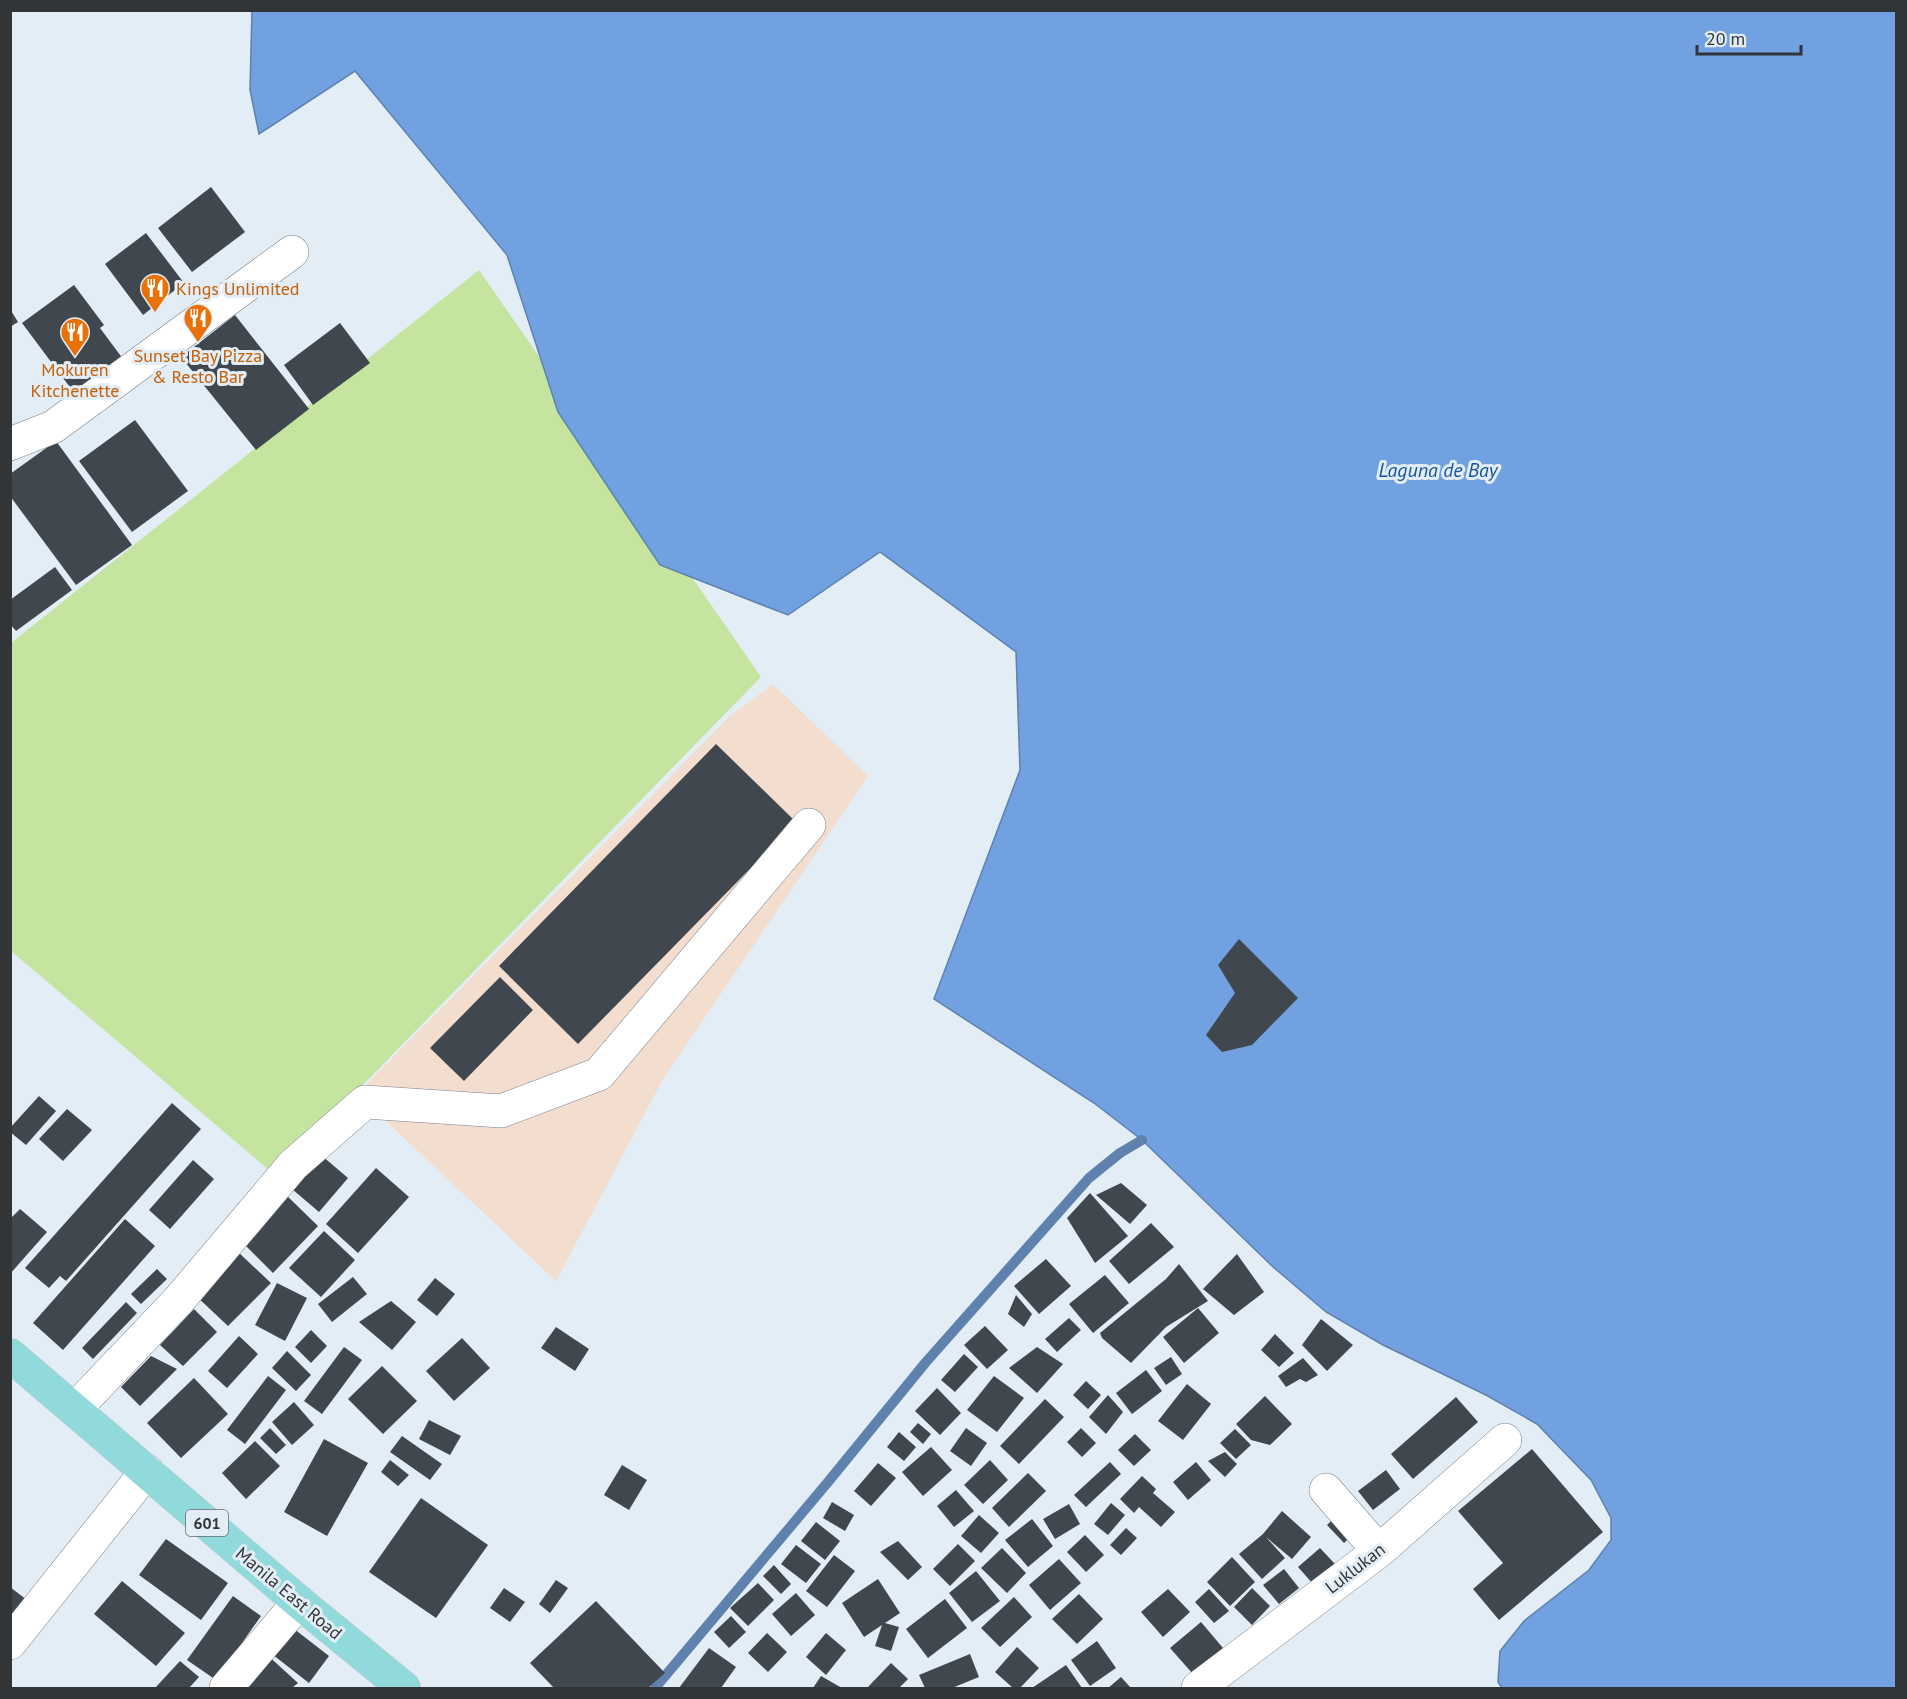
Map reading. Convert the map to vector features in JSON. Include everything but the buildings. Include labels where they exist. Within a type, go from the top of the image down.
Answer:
[{"type":"main road","name":"Manila East Road","points":[[10,1355],[404,1689]]},
{"type":"street","points":[[10,444],[53,427],[292,252]]},
{"type":"street","points":[[75,1409],[177,1301],[293,1165],[365,1102],[501,1111],[599,1074],[809,825]]},
{"type":"street","name":"Luklukan","points":[[1198,1689],[1378,1551],[1505,1440]]},
{"type":"street","points":[[10,1643],[147,1471]]},
{"type":"street","points":[[1326,1490],[1378,1551]]},
{"type":"street","points":[[226,1689],[299,1602]]},
{"type":"shaded area","points":[[773,684],[868,776],[662,1081],[556,1281],[357,1094],[730,716]]},
{"type":"green space","points":[[479,270],[761,677],[275,1175],[11,951],[11,643]]},
{"type":"water","name":"Laguna de Bay","points":[[252,10],[1896,11],[1896,1688],[1502,1688],[1498,1682],[1500,1651],[1524,1621],[1589,1570],[1611,1540],[1611,1518],[1591,1480],[1537,1424],[1486,1395],[1383,1345],[1326,1312],[1272,1266],[1142,1140],[1094,1103],[934,999],[1020,770],[1016,652],[880,552],[788,615],[660,565],[558,412],[507,255],[355,71],[259,134],[250,90]]},
{"type":"waterway","points":[[655,1688],[926,1362],[1089,1178],[1120,1153],[1142,1140]]},
{"type":"place","name":"Kings Unlimited","points":[[155,314]]},
{"type":"place","name":"Sunset Bay Pizza & Resto Bar","points":[[198,344]]},
{"type":"place","name":"Mokuren Kitchenette","points":[[75,358]]}]
